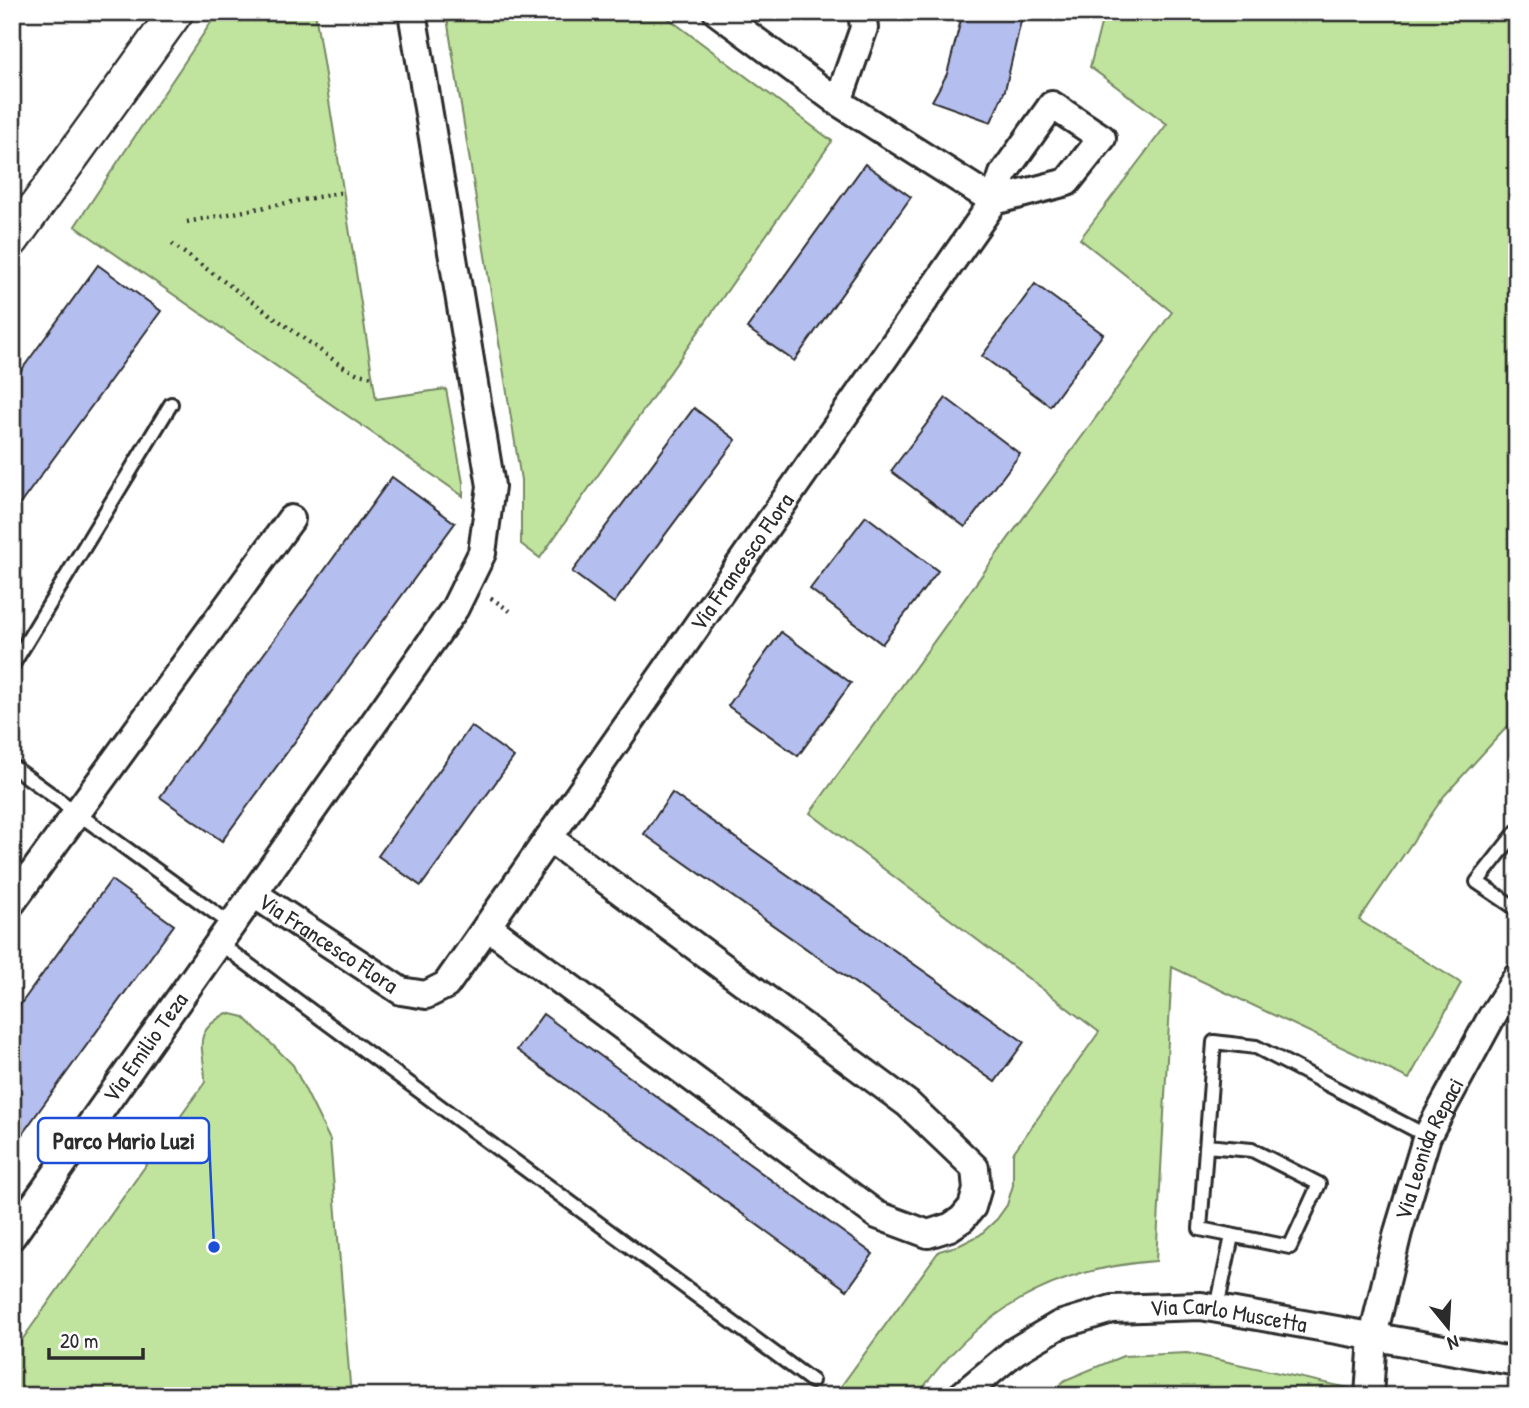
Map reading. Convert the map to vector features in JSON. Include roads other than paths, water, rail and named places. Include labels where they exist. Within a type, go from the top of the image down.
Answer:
[{"type":"street","points":[[12,240],[177,12]]},
{"type":"street","name":"Via Francesco Flora","points":[[412,12],[491,486],[482,553],[455,608],[254,894],[401,991],[426,995],[446,985],[994,201],[838,102]]},
{"type":"street","points":[[717,12],[838,102],[864,28],[862,12]]},
{"type":"street","points":[[12,902],[291,519]]},
{"type":"street","points":[[487,926],[877,1215],[928,1234],[950,1227],[962,1219],[972,1207],[977,1189],[975,1168],[908,1104],[549,838]]},
{"type":"street","name":"Via Emilio Teza","points":[[12,1236],[254,894]]},
{"type":"street","name":"Via Leonida Repaci","points":[[1369,1396],[1373,1336],[1398,1232],[1427,1136],[1491,1018],[1517,977]]},
{"type":"street","name":"Via Carlo Muscetta","points":[[961,1396],[1015,1351],[1059,1325],[1112,1309],[1201,1306],[1217,1308],[1517,1362]]},
{"type":"lane","points":[[12,666],[171,404]]},
{"type":"lane","points":[[12,766],[77,813],[225,934],[812,1381]]},
{"type":"lane","points":[[1517,831],[1477,882],[1517,909]]},
{"type":"lane","points":[[1206,1146],[1252,1150],[1319,1184],[1290,1247],[1199,1229],[1214,1042],[1256,1048],[1427,1136]]},
{"type":"lane","points":[[1217,1308],[1232,1236]]},
{"type":"place","name":"Parco Mario Luzi","points":[[214,1247]]}]
